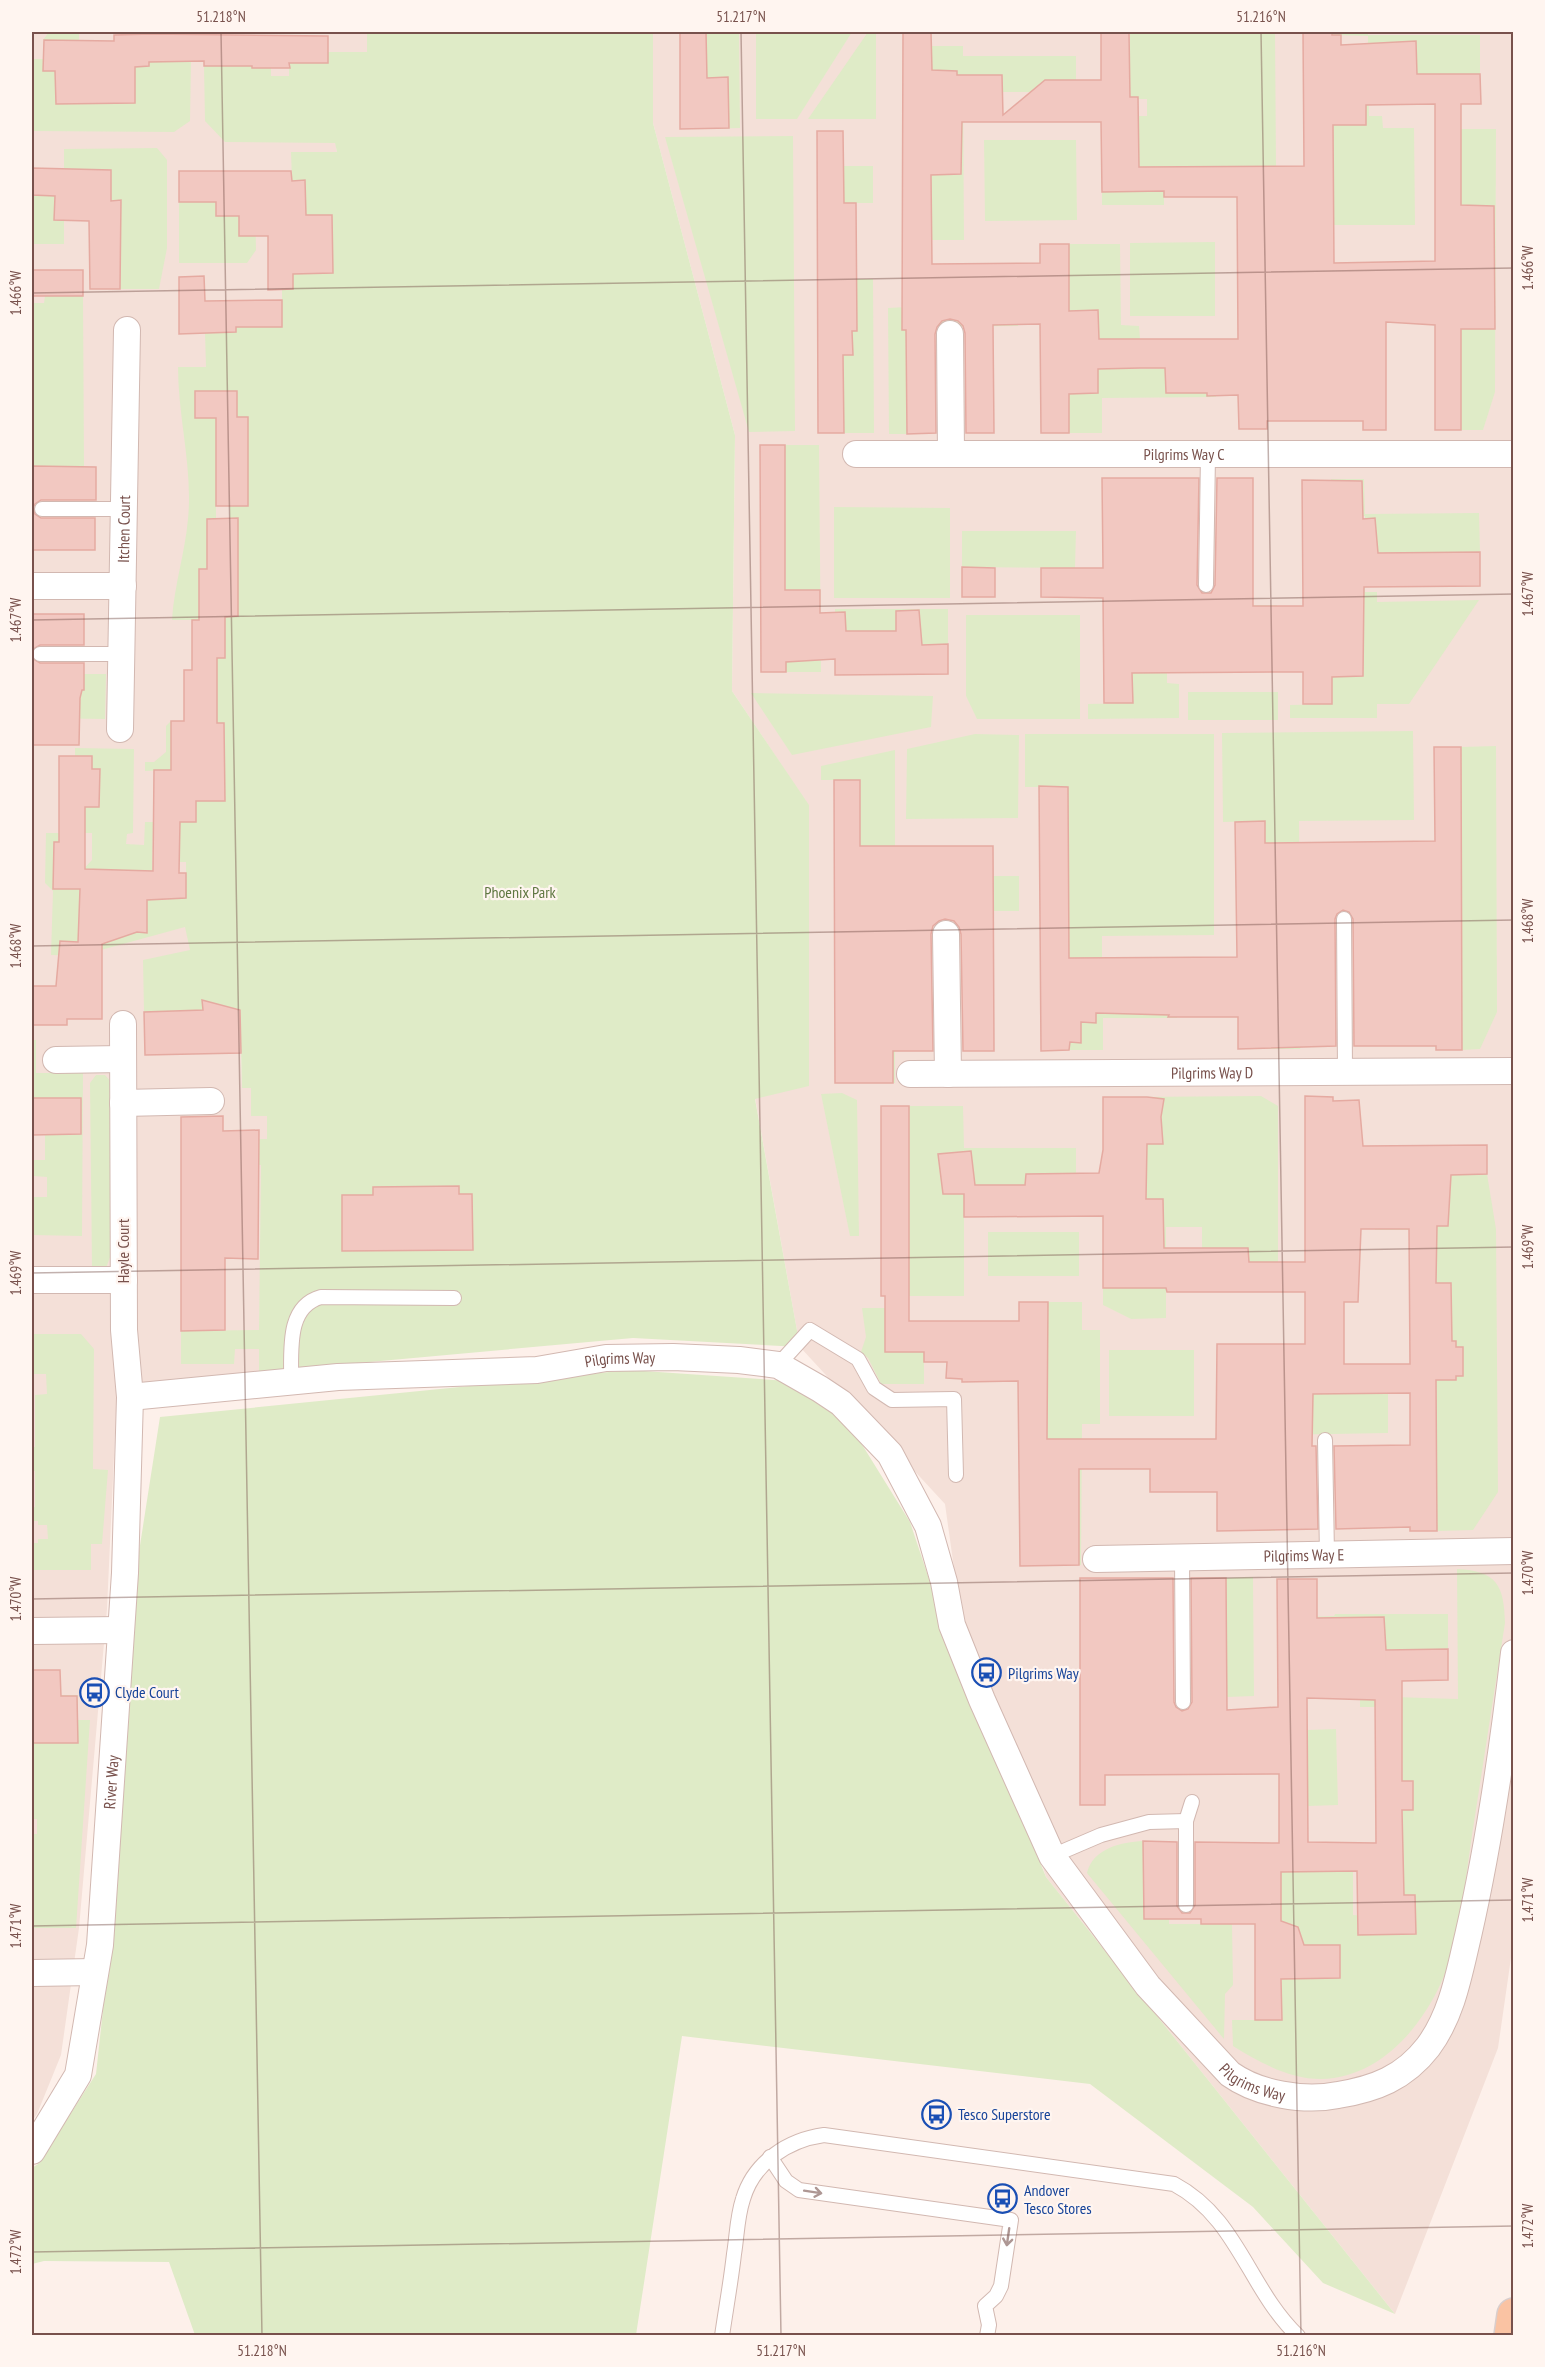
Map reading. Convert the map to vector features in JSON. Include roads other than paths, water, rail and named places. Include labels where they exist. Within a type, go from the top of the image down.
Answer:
[{"type":"street","name":"Itchen Court","points":[[120,729],[127,330]]},
{"type":"street","points":[[950,334],[951,454]]},
{"type":"street","name":"Pilgrims Way C","points":[[856,454],[1514,453]]},
{"type":"street","points":[[32,586],[123,586]]},
{"type":"street","points":[[946,934],[948,1074]]},
{"type":"street","name":"Hayle Court","points":[[123,1024],[124,1330],[130,1397]]},
{"type":"street","points":[[56,1060],[123,1059]]},
{"type":"street","name":"Pilgrims Way D","points":[[910,1074],[1514,1071]]},
{"type":"street","points":[[123,1103],[211,1101]]},
{"type":"street","points":[[32,1280],[124,1280]]},
{"type":"street","name":"Pilgrims Way","points":[[130,1397],[338,1377],[537,1370],[606,1358],[717,1359],[778,1365],[841,1403],[890,1454],[928,1526],[944,1582],[952,1625],[982,1700],[1052,1856],[1081,1898],[1149,1986],[1206,2050],[1230,2074],[1244,2084],[1286,2095],[1324,2098],[1361,2091],[1399,2076],[1428,2047],[1452,2002],[1482,1876],[1514,1653]]},
{"type":"street","name":"River Way","points":[[32,2151],[78,2075],[100,1945],[121,1630],[130,1397]]},
{"type":"street","name":"Pilgrims Way E","points":[[1096,1559],[1514,1551]]},
{"type":"street","points":[[32,1631],[121,1630]]},
{"type":"street","points":[[32,1973],[95,1972]]},
{"type":"lane","points":[[1206,585],[1208,454]]},
{"type":"lane","points":[[42,509],[124,509]]},
{"type":"lane","points":[[40,654],[122,654]]},
{"type":"lane","points":[[1344,919],[1345,1072]]},
{"type":"lane","points":[[291,1383],[294,1321],[312,1300],[321,1297],[454,1298]]},
{"type":"lane","points":[[778,1365],[810,1330],[858,1359],[874,1388],[892,1400],[954,1399],[956,1475]]},
{"type":"lane","points":[[1325,1440],[1327,1555]]},
{"type":"lane","points":[[1182,1557],[1183,1702]]},
{"type":"lane","points":[[1186,1905],[1186,1821],[1192,1802]]},
{"type":"lane","points":[[1052,1856],[1101,1835],[1149,1822],[1186,1821]]},
{"type":"lane","points":[[722,2336],[743,2199],[750,2183],[770,2157],[806,2138],[824,2135],[1174,2184],[1203,2203],[1223,2225],[1270,2302],[1298,2336]]},
{"type":"lane","points":[[770,2157],[786,2181],[799,2190],[1011,2220],[1001,2286],[996,2296],[985,2306],[989,2325],[987,2336]]},
{"type":"place","name":"Pilgrims Way","points":[[987,1673]]},
{"type":"place","name":"Clyde Court","points":[[94,1692]]},
{"type":"place","name":"Tesco Superstore","points":[[937,2114]]},
{"type":"place","name":"Andover Tesco Stores","points":[[1003,2199]]},
{"type":"park label","name":"Phoenix Park","points":[[520,892]]}]
